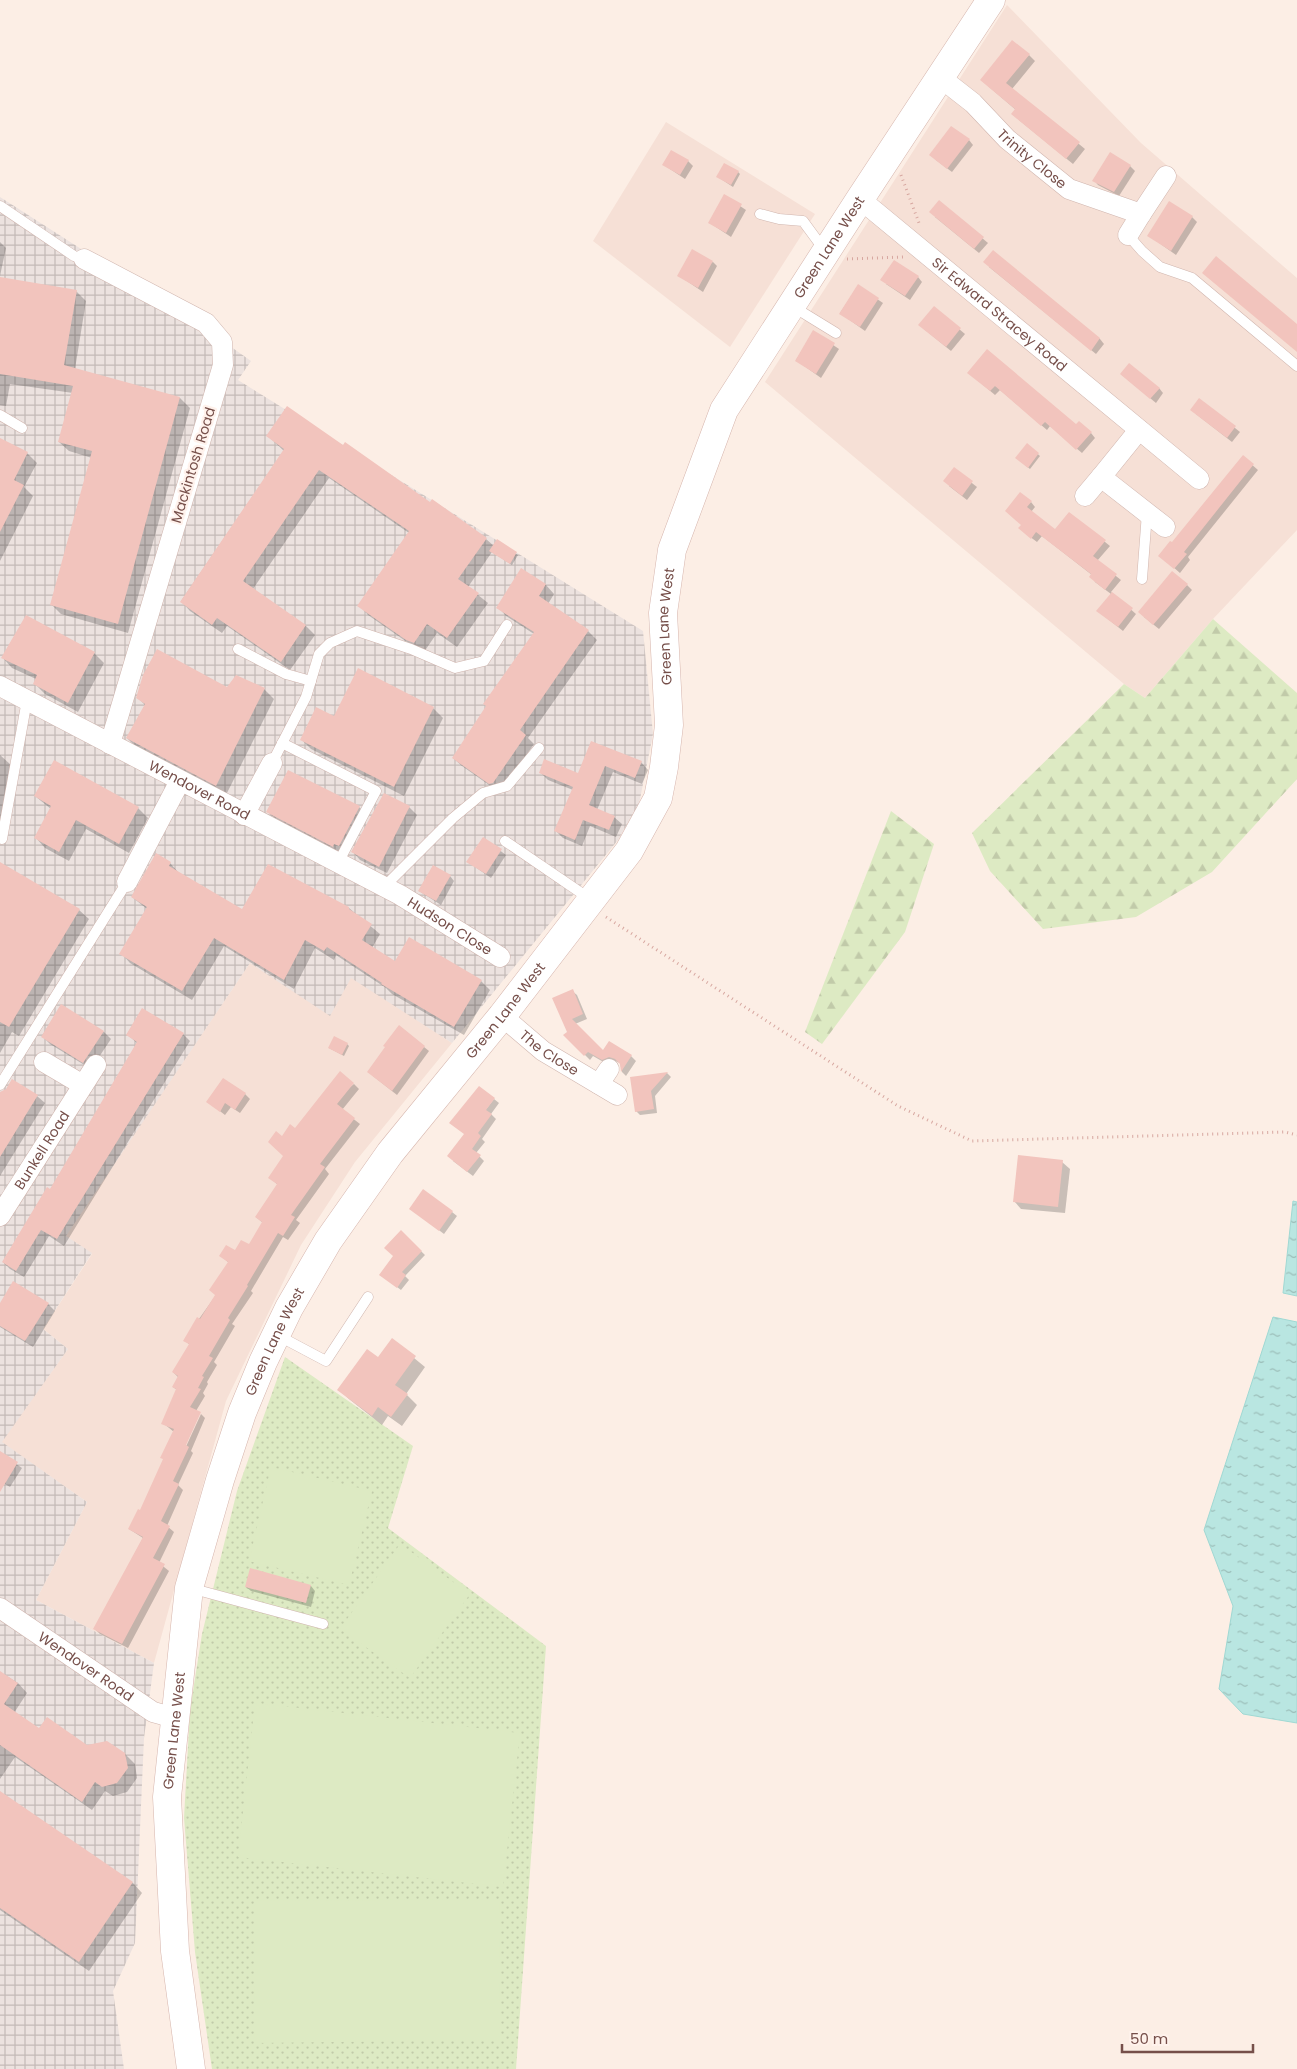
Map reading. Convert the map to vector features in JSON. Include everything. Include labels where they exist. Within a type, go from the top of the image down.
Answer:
[{"type":"street","name":"Green Lane West","points":[[191,2069],[175,1951],[167,1797],[189,1588],[220,1480],[242,1413],[289,1308],[328,1242],[390,1153],[502,1016],[629,851],[658,798],[669,725],[663,613],[672,550],[724,410],[860,199],[992,0]]},
{"type":"street","name":"Trinity Close","points":[[941,78],[973,103],[1007,139],[1069,189],[1141,214]]},
{"type":"street","points":[[1128,234],[1166,176]]},
{"type":"street","name":"Sir Edward Stracey Road","points":[[860,199],[1199,479]]},
{"type":"street","name":"Mackintosh Road","points":[[84,259],[206,323],[222,342],[222,365],[110,744]]},
{"type":"street","points":[[1085,496],[1139,430]]},
{"type":"street","points":[[1101,477],[1165,527]]},
{"type":"street","name":"Wendover Road","points":[[0,686],[392,891]]},
{"type":"street","points":[[244,815],[272,763]]},
{"type":"street","points":[[126,882],[180,781]]},
{"type":"street","name":"Hudson Close","points":[[392,891],[500,957]]},
{"type":"street","name":"The Close","points":[[502,1016],[543,1051],[604,1076],[617,1095]]},
{"type":"street","points":[[44,1062],[83,1085]]},
{"type":"street","name":"Bunkell Road","points":[[0,1216],[96,1065]]},
{"type":"street","name":"Wendover Road","points":[[0,1608],[153,1712],[174,1718]]},
{"type":"lane","points":[[0,206],[74,256],[84,259]]},
{"type":"lane","points":[[760,214],[779,219],[803,221],[824,256]]},
{"type":"lane","points":[[1128,234],[1142,251],[1160,267],[1192,278],[1297,366]]},
{"type":"lane","points":[[792,306],[836,333]]},
{"type":"lane","points":[[0,415],[22,428]]},
{"type":"lane","points":[[1142,579],[1147,513]]},
{"type":"lane","points":[[272,763],[306,697],[319,654],[330,643],[357,631],[412,650],[455,668],[484,661],[507,624]]},
{"type":"lane","points":[[238,649],[286,674],[310,681]]},
{"type":"lane","points":[[2,839],[27,700]]},
{"type":"lane","points":[[282,743],[376,791],[338,863]]},
{"type":"lane","points":[[392,891],[453,818],[483,793],[507,786],[540,748]]},
{"type":"lane","points":[[505,841],[589,902]]},
{"type":"lane","points":[[0,1085],[126,882]]},
{"type":"lane","points":[[276,1335],[326,1361],[368,1297]]},
{"type":"lane","points":[[189,1588],[323,1624]]},
{"type":"path","points":[[824,256],[931,257],[892,151]]},
{"type":"path","points":[[589,902],[898,1106],[972,1141],[1285,1132],[1297,1135]]},
{"type":"shaded area","points":[[1007,5],[1141,143],[1297,278],[1297,530],[1213,619],[1145,698],[1124,684],[765,382]]},
{"type":"shaded area","points":[[666,122],[815,214],[730,347],[593,241]]},
{"type":"shaded area","points":[[0,197],[206,329],[251,361],[238,380],[643,631],[653,734],[639,804],[618,840],[452,1043],[351,978],[330,1016],[250,963],[66,1236],[92,1253],[43,1329],[68,1349],[2,1442],[87,1502],[36,1600],[154,1663],[144,1738],[135,1943],[113,1991],[124,2069],[0,2069]]},
{"type":"shaded area","points":[[250,963],[330,1015],[351,977],[452,1043],[355,1162],[301,1245],[226,1401],[154,1663],[36,1600],[87,1502],[1,1442],[68,1349],[43,1329],[92,1254],[65,1236]]},
{"type":"green space","points":[[1213,619],[1297,693],[1297,779],[1212,872],[1136,917],[1043,929],[990,871],[972,833],[1124,684],[1145,698]]},
{"type":"green space","points":[[891,811],[934,844],[905,932],[822,1044],[805,1032]]},
{"type":"green space","points":[[285,1357],[413,1446],[388,1528],[546,1646],[516,2069],[212,2069],[195,1952],[184,1818],[190,1710],[202,1634],[237,1491]]},
{"type":"green space","points":[[271,1467],[372,1491],[349,1585],[249,1561]]},
{"type":"green space","points":[[400,1544],[470,1594],[410,1678],[340,1629]]},
{"type":"green space","points":[[255,1703],[520,1733],[503,1887],[238,1857]]},
{"type":"green space","points":[[499,1899],[500,2040],[255,2043],[254,1901]]},
{"type":"water","points":[[1293,1201],[1297,1202],[1297,1296],[1283,1293]]},
{"type":"water","points":[[1273,1317],[1297,1322],[1297,1723],[1243,1714],[1219,1689],[1233,1606],[1204,1530]]},
{"type":"building","points":[[1012,40],[1030,54],[1006,83],[1080,142],[1066,159],[1011,114],[1015,109],[980,80]]},
{"type":"building","points":[[951,126],[970,139],[947,169],[929,155]]},
{"type":"building","points":[[671,150],[689,160],[680,175],[662,165]]},
{"type":"building","points":[[1110,152],[1131,165],[1114,192],[1092,181]]},
{"type":"building","points":[[724,163],[739,171],[731,185],[716,177]]},
{"type":"building","points":[[724,194],[742,204],[726,233],[708,223]]},
{"type":"building","points":[[939,200],[984,237],[974,249],[929,212]]},
{"type":"building","points":[[1169,201],[1193,216],[1171,251],[1147,236]]},
{"type":"building","points":[[692,249],[713,261],[698,288],[677,276]]},
{"type":"building","points":[[993,250],[1100,338],[1091,351],[983,262]]},
{"type":"building","points":[[1216,256],[1297,324],[1297,352],[1202,273]]},
{"type":"building","points":[[894,260],[919,276],[905,296],[880,280]]},
{"type":"building","points":[[0,277],[77,290],[64,365],[180,397],[118,624],[50,605],[92,451],[58,442],[73,386],[0,374]]},
{"type":"building","points":[[858,284],[879,298],[860,327],[839,314]]},
{"type":"building","points":[[934,306],[961,328],[946,347],[918,325]]},
{"type":"building","points":[[813,330],[835,343],[816,374],[795,361]]},
{"type":"building","points":[[987,349],[1076,424],[1079,421],[1092,432],[1076,450],[1045,422],[1041,426],[995,386],[990,391],[967,373]]},
{"type":"building","points":[[1129,363],[1160,388],[1150,399],[1120,374]]},
{"type":"building","points":[[1199,398],[1236,426],[1227,438],[1190,410]]},
{"type":"building","points":[[287,406],[343,445],[345,442],[430,502],[432,499],[487,538],[458,579],[479,593],[447,638],[427,624],[414,643],[406,640],[357,606],[409,531],[319,470],[243,581],[306,625],[281,662],[217,618],[212,625],[180,602],[284,449],[266,436]]},
{"type":"building","points":[[0,438],[28,452],[14,480],[24,485],[0,532]]},
{"type":"building","points":[[1027,443],[1039,453],[1028,468],[1015,458]]},
{"type":"building","points":[[1243,455],[1254,464],[1184,552],[1187,554],[1174,569],[1158,556],[1170,541],[1172,542]]},
{"type":"building","points":[[954,467],[973,481],[962,496],[943,481]]},
{"type":"building","points":[[1020,492],[1032,501],[1027,507],[1055,529],[1069,512],[1106,540],[1093,556],[1117,574],[1105,590],[1089,577],[1091,574],[1036,532],[1031,539],[1018,528],[1021,525],[1005,511]]},
{"type":"building","points":[[497,539],[517,552],[510,564],[489,551]]},
{"type":"building","points":[[521,568],[546,584],[539,596],[589,630],[520,730],[526,735],[493,783],[489,784],[452,758],[486,706],[483,704],[534,632],[496,608]]},
{"type":"building","points":[[1172,571],[1188,584],[1153,625],[1138,612]]},
{"type":"building","points":[[1112,592],[1133,608],[1118,627],[1096,611]]},
{"type":"building","points":[[26,615],[95,652],[68,703],[33,684],[37,675],[1,658]]},
{"type":"building","points":[[157,649],[227,687],[236,675],[265,688],[216,786],[126,738],[145,704],[136,698],[143,675]]},
{"type":"building","points":[[358,668],[434,707],[394,787],[300,740],[316,707],[334,716]]},
{"type":"building","points":[[591,741],[642,761],[635,778],[605,766],[589,805],[615,816],[609,830],[583,820],[575,840],[554,831],[573,787],[539,773],[544,759],[578,773]]},
{"type":"building","points":[[54,760],[139,807],[119,844],[76,820],[59,852],[34,838],[51,806],[34,796]]},
{"type":"building","points":[[288,770],[360,806],[339,846],[334,844],[333,847],[266,812]]},
{"type":"building","points":[[384,793],[410,806],[379,867],[351,852]]},
{"type":"building","points":[[483,837],[502,849],[486,874],[466,862]]},
{"type":"building","points":[[156,853],[171,862],[169,866],[242,909],[268,864],[349,907],[349,909],[372,924],[362,940],[395,961],[409,937],[482,980],[454,1027],[381,984],[327,947],[324,951],[305,940],[284,980],[214,938],[182,991],[119,954],[147,907],[131,897]]},
{"type":"building","points":[[0,862],[80,909],[9,1027],[0,1022]]},
{"type":"building","points":[[433,865],[451,875],[436,901],[418,891]]},
{"type":"building","points":[[573,989],[583,1014],[572,1019],[603,1050],[609,1041],[632,1055],[621,1072],[620,1064],[615,1059],[609,1057],[602,1060],[588,1052],[584,1056],[563,1035],[567,1032],[552,998]]},
{"type":"building","points":[[61,1004],[104,1031],[83,1063],[41,1037]]},
{"type":"building","points":[[142,1008],[184,1033],[57,1239],[41,1230],[16,1271],[2,1262],[47,1187],[50,1189],[137,1042],[126,1035]]},
{"type":"building","points":[[399,1025],[425,1046],[392,1091],[367,1072]]},
{"type":"building","points":[[334,1036],[348,1043],[342,1055],[328,1048]]},
{"type":"building","points":[[340,1071],[354,1083],[337,1104],[355,1118],[320,1164],[325,1167],[291,1215],[295,1217],[283,1236],[278,1233],[228,1318],[230,1320],[209,1356],[213,1358],[202,1376],[204,1377],[198,1388],[201,1389],[190,1407],[201,1412],[186,1445],[189,1447],[173,1481],[179,1484],[161,1521],[170,1526],[153,1558],[165,1564],[122,1644],[93,1629],[143,1537],[128,1529],[138,1509],[140,1510],[163,1459],[160,1458],[174,1429],[161,1424],[176,1389],[172,1387],[178,1376],[172,1372],[189,1344],[183,1341],[197,1317],[200,1319],[215,1295],[209,1290],[228,1262],[219,1256],[226,1245],[235,1250],[241,1240],[249,1244],[262,1222],[255,1217],[277,1184],[268,1178],[283,1156],[268,1142],[276,1131],[282,1136],[290,1124],[295,1128]]},
{"type":"building","points":[[668,1072],[651,1091],[654,1109],[635,1112],[630,1077]]},
{"type":"building","points":[[223,1078],[246,1093],[235,1110],[225,1103],[220,1112],[206,1102]]},
{"type":"building","points":[[12,1079],[38,1095],[0,1157],[0,1092],[6,1089]]},
{"type":"building","points":[[479,1086],[495,1098],[486,1110],[492,1114],[478,1133],[481,1136],[472,1149],[481,1155],[467,1172],[447,1156],[464,1134],[449,1123]]},
{"type":"building","points":[[1018,1155],[1063,1160],[1058,1207],[1013,1202]]},
{"type":"building","points":[[423,1189],[453,1211],[439,1231],[409,1209]]},
{"type":"building","points":[[401,1230],[422,1251],[402,1272],[406,1275],[397,1288],[379,1275],[393,1256],[384,1248]]},
{"type":"building","points":[[13,1281],[49,1303],[25,1341],[0,1326],[0,1303]]},
{"type":"building","points":[[392,1338],[416,1356],[395,1385],[408,1394],[391,1417],[378,1407],[372,1416],[337,1390],[367,1349],[378,1357]]},
{"type":"building","points":[[0,1451],[18,1462],[0,1492]]},
{"type":"building","points":[[250,1568],[311,1585],[306,1603],[245,1587]]},
{"type":"building","points":[[0,1671],[18,1683],[4,1704],[39,1728],[47,1717],[87,1745],[107,1741],[125,1753],[128,1768],[117,1783],[102,1787],[95,1782],[82,1802],[0,1745]]},
{"type":"building","points":[[0,1791],[133,1882],[79,1962],[0,1908]]}]
